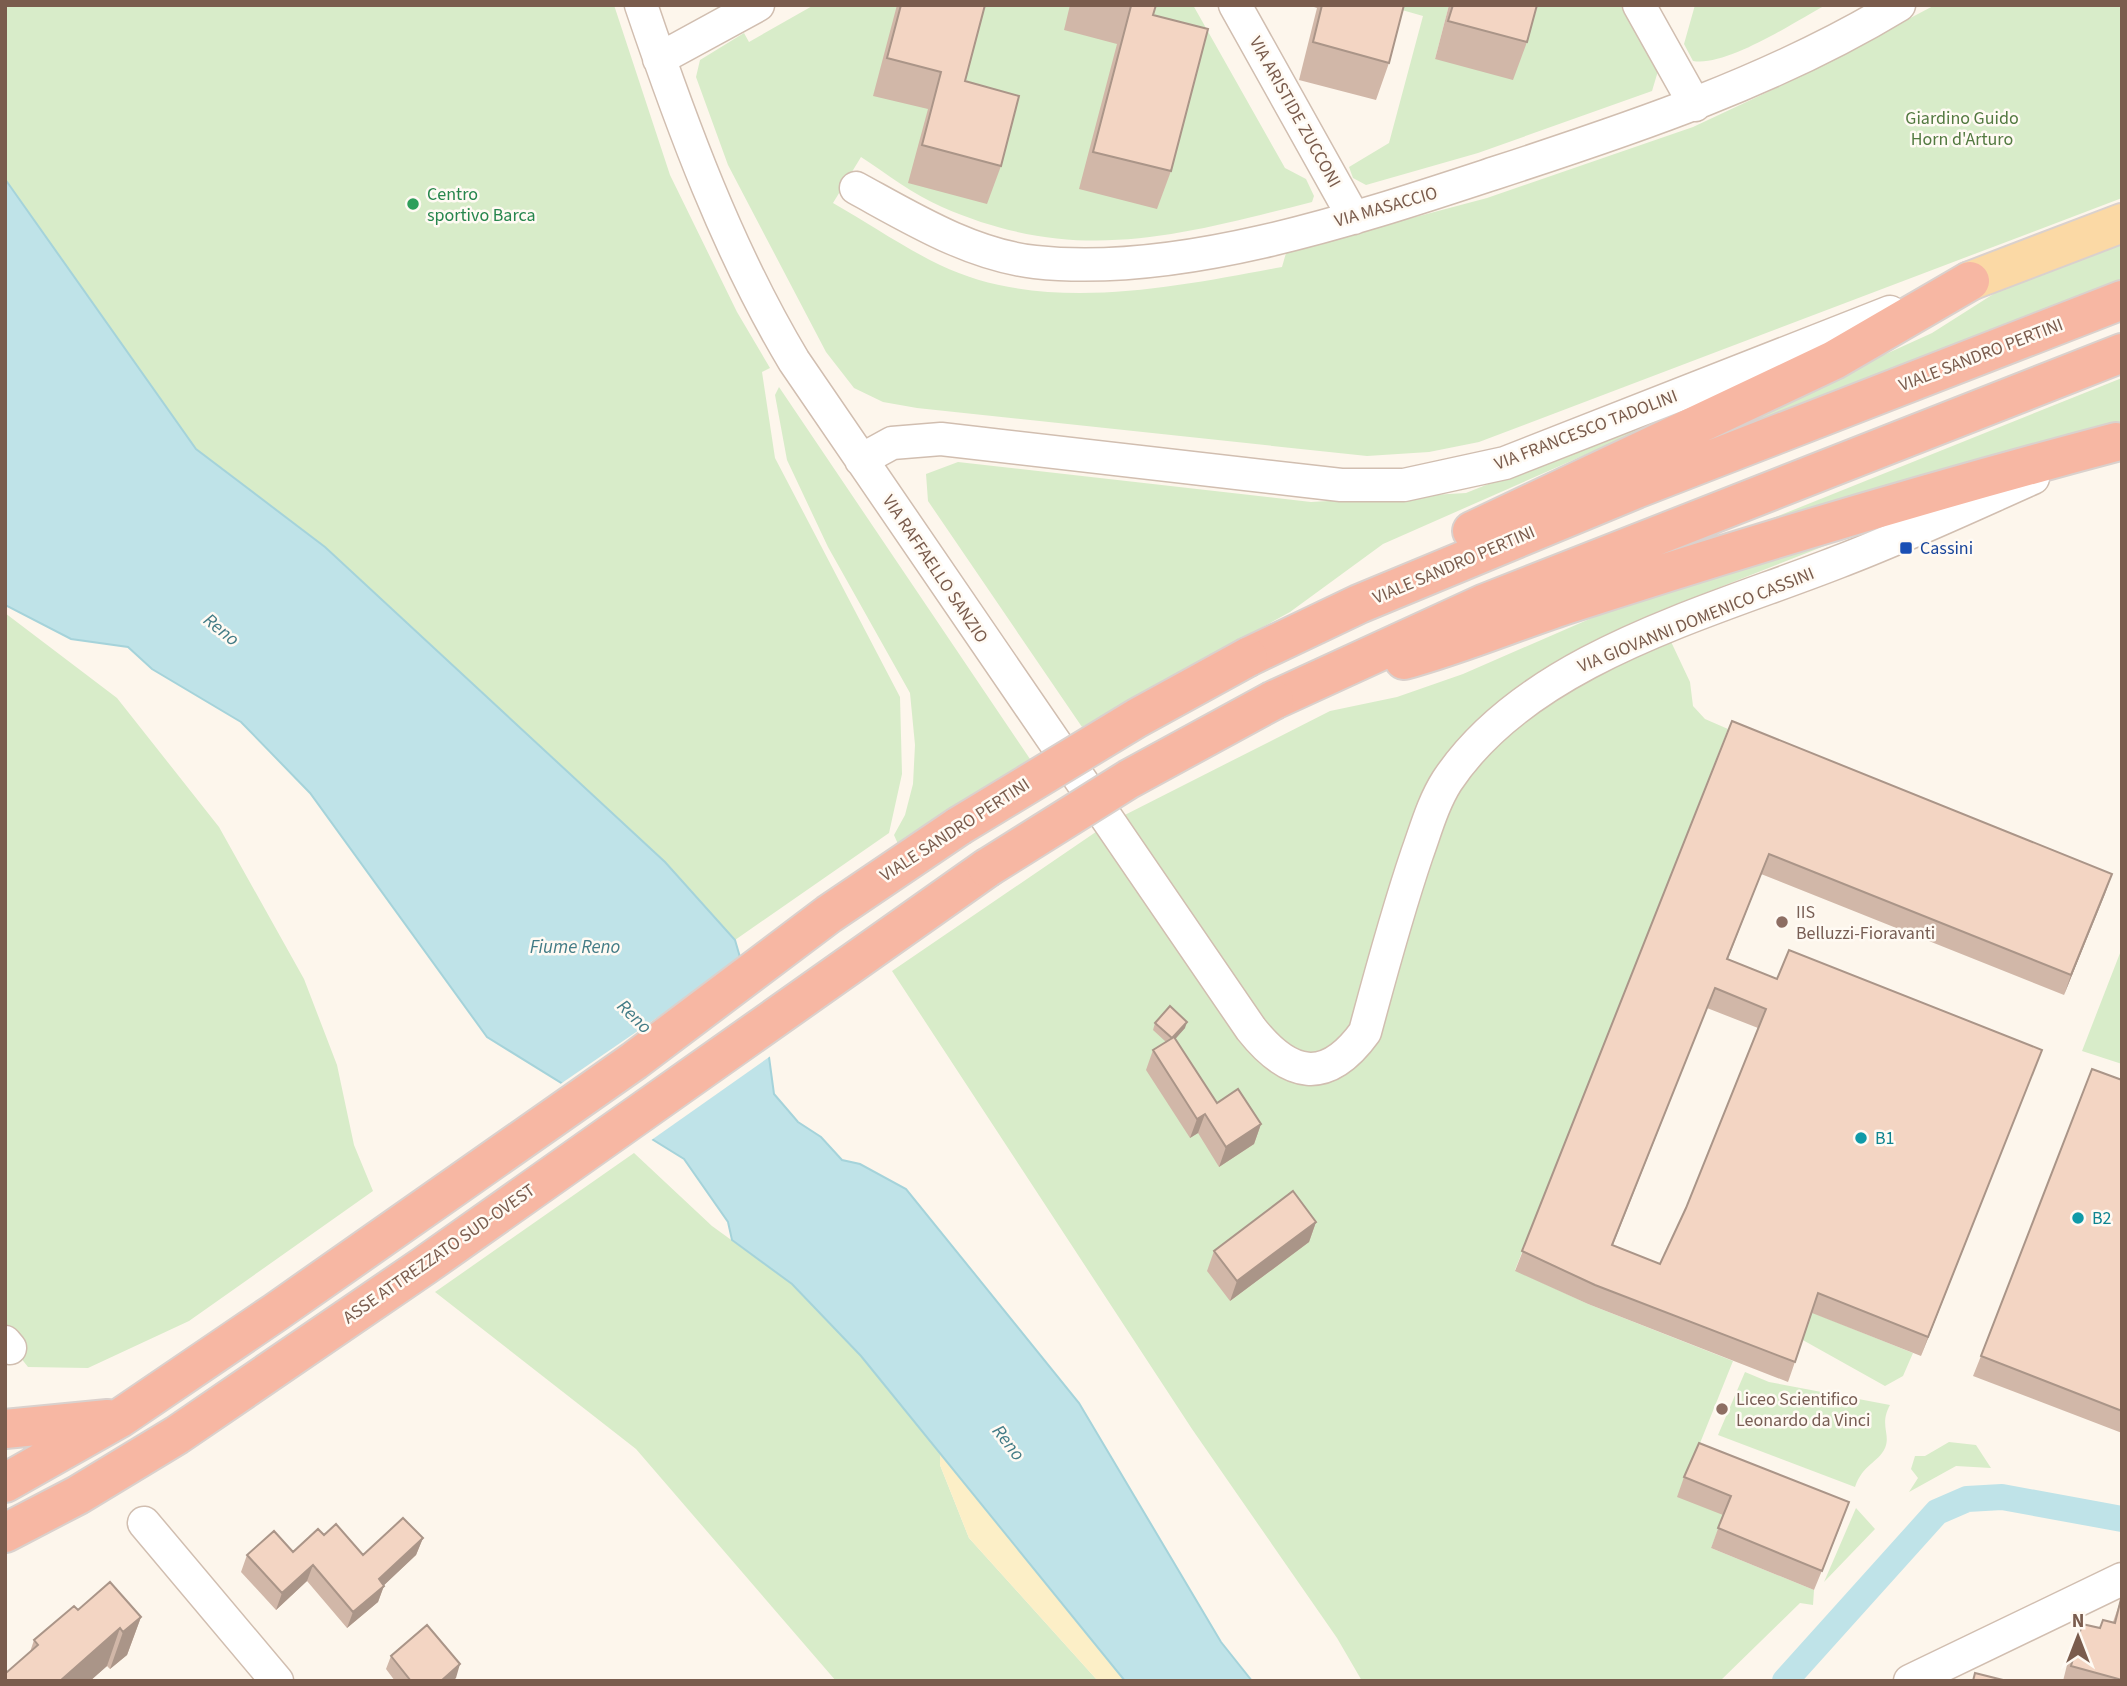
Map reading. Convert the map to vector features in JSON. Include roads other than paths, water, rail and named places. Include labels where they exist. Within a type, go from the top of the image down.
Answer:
[{"type":"highway","points":[[1359,604],[1440,547],[1834,360],[1970,281]]},
{"type":"highway","name":"VIALE SANDRO PERTINI","points":[[120,1418],[634,1061],[829,914],[960,826],[1114,732],[1248,657],[1359,604],[1636,489],[2122,300]]},
{"type":"highway","points":[[1291,693],[1495,598],[2122,353]]},
{"type":"highway","points":[[1291,693],[1467,643],[1563,606],[1868,512],[2119,441]]},
{"type":"highway","name":"ASSE ATTREZZATO SUD-OVEST","points":[[5,1533],[78,1495],[177,1435],[664,1098],[988,868],[1129,779],[1291,693]]},
{"type":"highway","points":[[5,1429],[120,1418]]},
{"type":"highway","points":[[5,1483],[120,1418]]},
{"type":"main road","name":"VIA FRANCESCO TADOLINI","points":[[1970,281],[2122,223]]},
{"type":"street","name":"VIA RAFFAELLO SANZIO","points":[[641,5],[702,172],[777,331],[861,460],[1251,1029],[1269,1052],[1281,1061],[1295,1068],[1315,1069]]},
{"type":"street","points":[[659,59],[758,5]]},
{"type":"street","name":"VIA ARISTIDE ZUCCONI","points":[[1236,5],[1354,218]]},
{"type":"street","points":[[1639,5],[1695,105]]},
{"type":"street","name":"VIA MASACCIO","points":[[856,188],[924,225],[986,250],[1032,262],[1108,264],[1252,243],[1354,218],[1695,105],[1798,57],[1899,5]]},
{"type":"street","name":"VIA FRANCESCO TADOLINI","points":[[861,460],[892,443],[942,439],[1341,485],[1404,485],[1505,463],[1970,281]]},
{"type":"street","name":"VIA GIOVANNI DOMENICO CASSINI","points":[[1315,1069],[1343,1055],[1365,1032],[1391,932],[1433,809],[1445,783],[1493,725],[1582,664],[1863,553],[2119,441]]},
{"type":"street","points":[[144,1524],[277,1681]]},
{"type":"street","points":[[1910,1681],[2122,1579]]},
{"type":"water","name":"Fiume Reno","points":[[5,179],[196,449],[325,547],[665,862],[735,940],[769,1057],[774,1094],[798,1122],[821,1137],[842,1160],[860,1164],[906,1189],[1079,1403],[1221,1642],[1252,1681],[1125,1681],[861,1356],[792,1284],[732,1240],[728,1222],[684,1159],[487,1037],[310,793],[241,722],[152,669],[128,647],[71,639],[5,605]]},
{"type":"waterway","points":[[1785,1681],[1937,1512],[1967,1499],[2002,1497],[2122,1519]]},
{"type":"place","name":"Centro sportivo Barca","points":[[413,204]]},
{"type":"place","name":"Cassini","points":[[1906,548]]},
{"type":"place","name":"IIS Belluzzi-Fioravanti","points":[[1782,922]]},
{"type":"place","name":"B1","points":[[1861,1138]]},
{"type":"place","name":"B2","points":[[2078,1218]]},
{"type":"place","name":"Liceo Scientifico Leonardo da Vinci","points":[[1722,1409]]},
{"type":"park label","name":"Giardino Guido Horn d'Arturo","points":[[1962,128]]},
{"type":"water label","name":"Reno","points":[[221,630]]},
{"type":"water label","name":"Reno","points":[[634,1017]]},
{"type":"water label","name":"Reno","points":[[1008,1443]]}]
